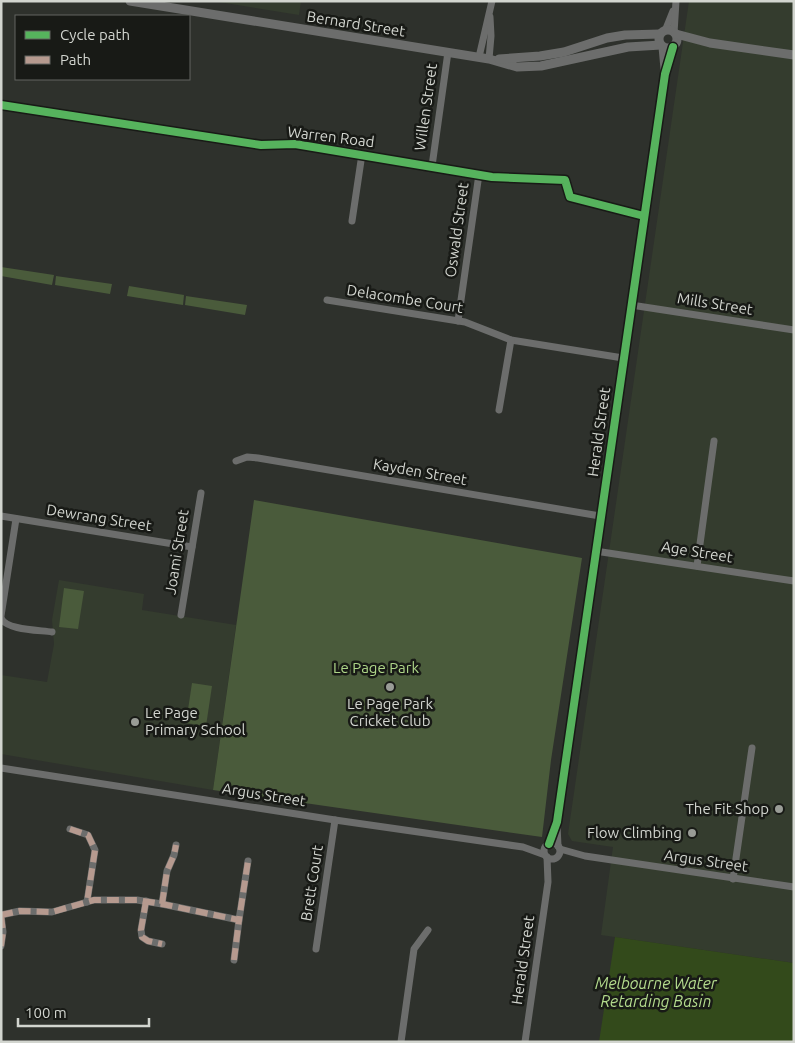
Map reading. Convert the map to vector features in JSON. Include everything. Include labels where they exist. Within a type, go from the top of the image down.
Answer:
[{"type":"street","name":"Bernard Street","points":[[130,1],[479,57],[517,67],[541,66],[628,47],[662,46],[668,48],[671,37]]},
{"type":"street","points":[[479,57],[492,1]]},
{"type":"street","name":"Herald Street","points":[[548,882],[546,856],[556,822],[675,5]]},
{"type":"street","points":[[489,59],[491,36],[490,12]]},
{"type":"street","name":"Bernard Street","points":[[489,59],[540,56],[564,52],[607,38],[626,35],[671,37],[794,56]]},
{"type":"street","name":"Herald Street","points":[[662,46],[665,74]]},
{"type":"street","name":"Willen Street","points":[[432,166],[448,52]]},
{"type":"street","name":"Warren Road","points":[[1,105],[261,145],[295,144],[492,177],[565,180],[570,197],[644,216]]},
{"type":"street","points":[[352,221],[362,154]]},
{"type":"street","name":"Oswald Street","points":[[458,320],[478,174]]},
{"type":"street","name":"Delacombe Court","points":[[327,300],[458,320],[511,340],[623,358]]},
{"type":"street","name":"Mills Street","points":[[631,306],[794,330]]},
{"type":"street","points":[[499,410],[511,340]]},
{"type":"street","points":[[697,566],[714,441]]},
{"type":"street","name":"Kayden Street","points":[[236,461],[258,458],[600,516]]},
{"type":"street","name":"Joami Street","points":[[181,615],[201,493]]},
{"type":"street","name":"Dewrang Street","points":[[1,516],[192,547]]},
{"type":"street","points":[[16,519],[1,617],[10,626],[52,632]]},
{"type":"street","name":"Age Street","points":[[595,551],[794,581]]},
{"type":"street","points":[[734,878],[752,748]]},
{"type":"street","name":"Argus Street","points":[[1,768],[522,848],[551,859],[585,856]]},
{"type":"street","name":"Brett Court","points":[[316,950],[335,820]]},
{"type":"street","name":"Herald Street","points":[[525,1042],[548,882],[559,847],[556,822]]},
{"type":"street","points":[[70,829],[88,835],[95,850],[87,902]]},
{"type":"street","points":[[162,904],[167,871],[176,845]]},
{"type":"street","name":"Argus Street","points":[[522,848],[548,845],[585,856],[794,887]]},
{"type":"street","points":[[234,960],[248,861]]},
{"type":"street","points":[[1,946],[3,932],[1,915],[20,911],[52,912],[100,900],[146,901],[239,920]]},
{"type":"street","points":[[146,901],[141,930],[142,937],[148,941],[162,944]]},
{"type":"street","points":[[400,1042],[414,949],[428,930]]},
{"type":"shaded area","points":[[213,1],[301,1],[299,15]]},
{"type":"shaded area","points":[[689,1],[794,1],[794,963],[601,935],[613,847],[572,841],[568,834]]},
{"type":"shaded area","name":"Le Page Primary School","points":[[59,580],[144,594],[142,610],[236,625],[213,790],[1,754],[1,675],[47,682],[54,644],[52,620]]},
{"type":"green space","points":[[1,267],[54,275],[52,285],[1,276]]},
{"type":"green space","points":[[56,276],[112,284],[110,294],[55,285]]},
{"type":"green space","points":[[129,286],[184,295],[183,305],[127,296]]},
{"type":"green space","points":[[186,296],[247,305],[245,315],[185,305]]},
{"type":"green space","name":"Le Page Park","points":[[254,500],[582,558],[551,760],[542,837],[213,790]]},
{"type":"green space","points":[[64,588],[84,591],[78,629],[59,627]]},
{"type":"green space","points":[[192,683],[212,686],[206,726],[186,723]]},
{"type":"water","name":"Melbourne Water Retarding Basin","points":[[615,937],[794,963],[794,1042],[599,1042]]},
{"type":"marked path","points":[[70,829],[88,835],[95,850],[87,902]]},
{"type":"marked path","points":[[162,904],[167,871],[176,845]]},
{"type":"marked path","points":[[1,915],[20,911],[52,912],[94,900],[137,900],[239,920],[248,861]]},
{"type":"marked path","points":[[146,901],[141,930],[142,937],[148,941],[162,944]]},
{"type":"marked path","points":[[1,915],[3,932],[1,946]]},
{"type":"marked path","points":[[234,960],[239,920]]},
{"type":"cycle path","points":[[549,844],[557,822],[665,74],[673,47]]},
{"type":"cycle path","points":[[1,105],[261,145],[295,144],[492,177],[565,180],[570,197],[644,216]]},
{"type":"place","name":"Le Page Park Cricket Club","points":[[390,687]]},
{"type":"place","name":"Le Page Primary School","points":[[135,722]]},
{"type":"place","name":"The Fit Shop","points":[[779,809]]},
{"type":"place","name":"Flow Climbing","points":[[692,833]]}]
